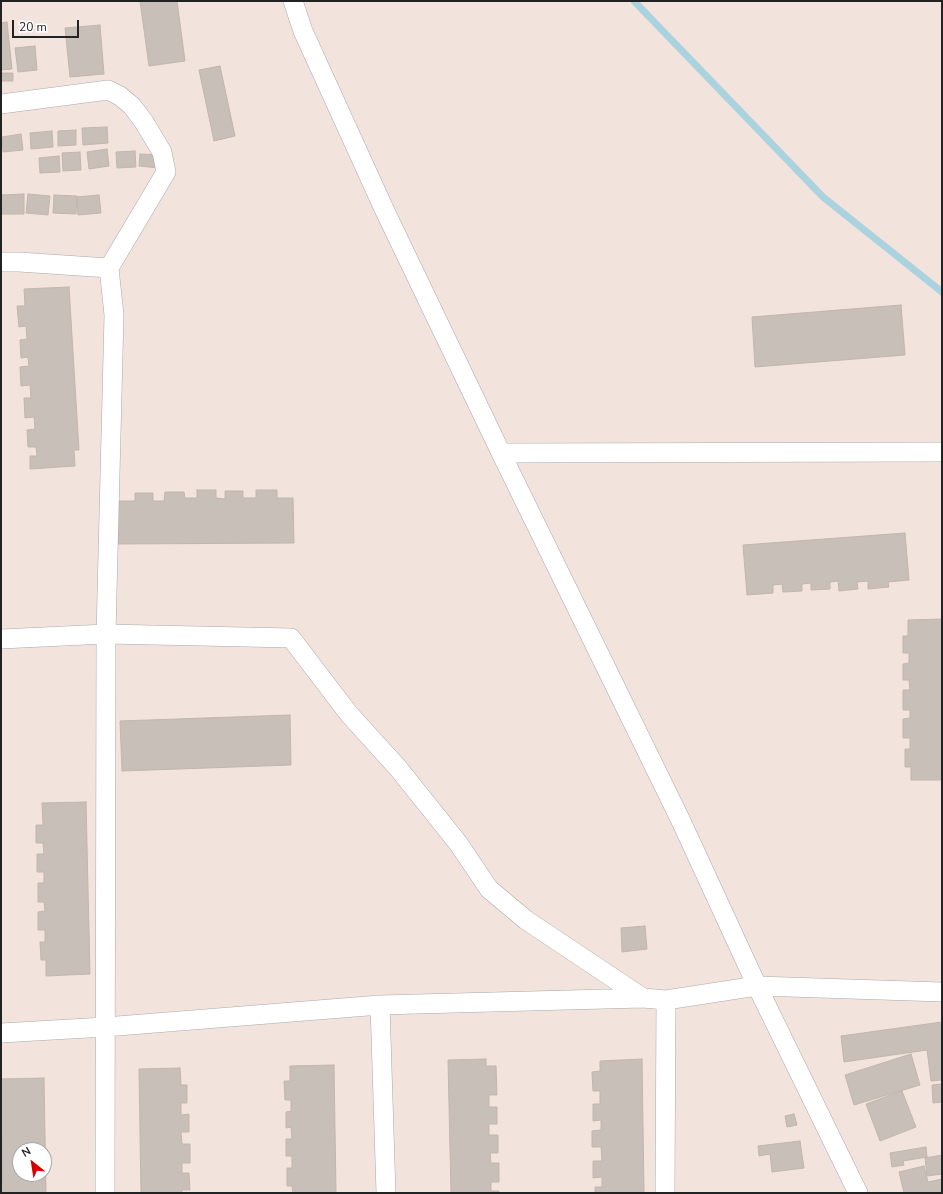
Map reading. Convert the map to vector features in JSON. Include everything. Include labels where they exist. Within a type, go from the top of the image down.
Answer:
[{"type":"street","points":[[292,1],[303,31],[381,202],[501,453],[681,821],[757,986],[858,1193]]},
{"type":"street","points":[[1,104],[108,90],[120,96],[132,106],[144,122],[162,152],[166,172],[110,268],[114,315],[106,634],[105,1193]]},
{"type":"street","points":[[1,262],[110,268]]},
{"type":"street","points":[[501,453],[942,452]]},
{"type":"street","points":[[1,639],[106,634],[291,638],[349,714],[398,768],[458,843],[489,889],[526,920],[643,998]]},
{"type":"street","points":[[1,1033],[105,1027],[380,1005],[643,998],[666,1000],[757,986],[942,992]]},
{"type":"street","points":[[665,1193],[666,1000]]},
{"type":"street","points":[[380,1005],[386,1193]]},
{"type":"shaded area","points":[[1,1],[942,1],[942,1193],[1,1193]]},
{"type":"building","points":[[140,1],[177,1],[185,61],[149,66]]},
{"type":"building","points":[[7,22],[12,69],[1,70],[1,23]]},
{"type":"building","points":[[100,25],[104,74],[70,77],[65,28]]},
{"type":"building","points":[[35,46],[37,70],[18,72],[15,48]]},
{"type":"building","points":[[220,66],[235,136],[214,141],[199,70]]},
{"type":"building","points":[[1,73],[13,73],[13,81],[1,81]]},
{"type":"building","points":[[107,127],[108,143],[83,145],[82,128]]},
{"type":"building","points":[[76,130],[76,145],[58,146],[58,131]]},
{"type":"building","points":[[52,131],[53,147],[31,149],[30,133]]},
{"type":"building","points":[[21,134],[23,150],[3,152],[2,137]]},
{"type":"building","points":[[107,149],[109,166],[89,169],[87,152]]},
{"type":"building","points":[[135,151],[136,167],[117,168],[116,152]]},
{"type":"building","points":[[80,152],[81,170],[63,171],[62,153]]},
{"type":"building","points":[[140,154],[160,155],[159,168],[139,166]]},
{"type":"building","points":[[59,156],[60,172],[40,173],[39,158]]},
{"type":"building","points":[[24,194],[24,214],[1,214],[1,195]]},
{"type":"building","points":[[28,194],[50,196],[48,215],[26,213]]},
{"type":"building","points":[[54,195],[77,196],[76,214],[53,213]]},
{"type":"building","points":[[99,195],[101,213],[78,215],[77,197]]},
{"type":"building","points":[[69,287],[79,450],[74,450],[75,466],[30,469],[30,456],[37,456],[36,447],[28,447],[27,430],[35,429],[34,417],[25,418],[24,398],[31,398],[30,385],[21,386],[20,367],[29,366],[28,357],[21,358],[20,340],[27,339],[26,326],[19,327],[17,306],[25,306],[24,289]]},
{"type":"building","points":[[901,305],[905,355],[755,367],[752,317]]},
{"type":"building","points":[[197,490],[216,490],[216,498],[225,499],[225,491],[243,491],[243,498],[256,498],[256,490],[277,490],[277,498],[293,498],[294,543],[113,544],[113,501],[135,501],[135,493],[153,493],[153,501],[164,501],[165,492],[184,492],[185,498],[197,498]]},
{"type":"building","points":[[905,533],[909,580],[888,582],[889,587],[868,589],[868,581],[857,582],[858,589],[839,591],[838,581],[830,582],[830,589],[811,590],[811,583],[802,584],[802,591],[783,592],[782,584],[773,585],[773,593],[747,595],[743,545]]},
{"type":"building","points":[[942,619],[942,780],[911,780],[911,767],[905,767],[905,749],[910,749],[910,738],[903,738],[903,719],[910,718],[910,710],[903,710],[903,690],[910,690],[909,680],[903,680],[903,664],[909,663],[909,653],[903,653],[903,636],[908,636],[908,620]]},
{"type":"building","points":[[290,715],[291,765],[122,771],[120,721]]},
{"type":"building","points":[[86,802],[90,974],[46,976],[46,960],[41,960],[40,942],[45,942],[45,930],[38,930],[38,912],[45,911],[44,902],[38,902],[38,883],[44,883],[44,872],[37,872],[37,854],[44,854],[43,843],[36,843],[36,825],[43,825],[42,803]]},
{"type":"building","points":[[645,926],[647,949],[622,952],[621,928]]},
{"type":"building","points":[[942,1022],[942,1080],[931,1081],[927,1050],[844,1062],[841,1036]]},
{"type":"building","points":[[911,1054],[920,1085],[854,1105],[845,1075]]},
{"type":"building","points":[[486,1059],[486,1066],[496,1066],[497,1095],[489,1095],[489,1107],[497,1107],[497,1124],[489,1124],[489,1135],[498,1135],[498,1153],[490,1153],[491,1163],[499,1163],[499,1182],[491,1182],[491,1191],[499,1191],[499,1193],[451,1193],[448,1060]]},
{"type":"building","points":[[642,1059],[644,1193],[595,1193],[595,1187],[602,1187],[602,1177],[593,1178],[593,1161],[602,1161],[601,1147],[592,1147],[592,1131],[601,1130],[601,1120],[593,1121],[593,1104],[600,1104],[600,1091],[593,1091],[592,1072],[600,1071],[600,1061]]},
{"type":"building","points":[[334,1065],[336,1193],[293,1193],[292,1186],[287,1186],[287,1168],[292,1168],[292,1156],[286,1156],[286,1139],[292,1139],[291,1127],[286,1128],[286,1112],[291,1111],[291,1100],[285,1100],[284,1081],[290,1081],[290,1066]]},
{"type":"building","points":[[180,1068],[181,1085],[187,1085],[187,1103],[181,1103],[181,1115],[189,1114],[189,1132],[181,1132],[182,1144],[190,1144],[190,1163],[182,1163],[182,1173],[189,1173],[190,1190],[182,1190],[182,1193],[141,1193],[139,1069]]},
{"type":"building","points":[[44,1078],[45,1142],[12,1142],[12,1182],[46,1182],[46,1193],[1,1193],[1,1079]]},
{"type":"building","points":[[942,1084],[942,1102],[933,1103],[932,1085]]},
{"type":"building","points":[[902,1091],[916,1127],[880,1141],[866,1104]]},
{"type":"building","points":[[794,1114],[797,1125],[787,1127],[785,1116]]},
{"type":"building","points":[[800,1141],[804,1168],[772,1172],[770,1154],[759,1156],[758,1146]]},
{"type":"building","points":[[926,1147],[927,1157],[903,1161],[904,1165],[892,1167],[890,1153]]},
{"type":"building","points":[[942,1155],[942,1174],[927,1176],[925,1158]]},
{"type":"building","points":[[924,1166],[928,1182],[942,1179],[942,1193],[904,1193],[899,1172]]},
{"type":"waterway","points":[[634,1],[823,197],[942,292]]}]
